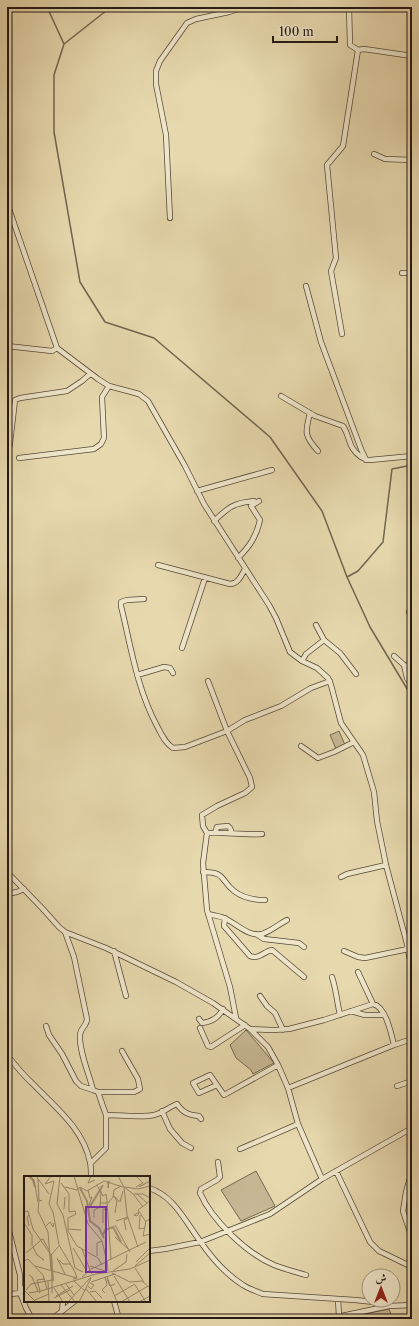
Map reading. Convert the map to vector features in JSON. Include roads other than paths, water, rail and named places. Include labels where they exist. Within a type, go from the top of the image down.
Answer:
[{"type":"street","points":[[170,218],[166,135],[156,84],[156,71],[160,61],[187,23],[196,19],[229,12],[244,7]]},
{"type":"street","points":[[349,7],[350,45],[358,50],[364,49],[412,56]]},
{"type":"street","points":[[342,334],[331,271],[336,258],[327,165],[343,146],[358,50]]},
{"type":"street","points":[[374,154],[386,159],[412,160]]},
{"type":"street","points":[[7,203],[57,348],[90,374],[109,386],[139,394],[148,401],[186,466],[197,491],[214,521],[269,605],[290,652],[302,661],[317,668],[330,681],[341,723],[363,755],[374,792],[377,821],[386,864],[409,946],[412,971]]},
{"type":"street","points":[[402,273],[412,273]]},
{"type":"street","points":[[306,286],[321,342],[366,460]]},
{"type":"street","points":[[7,346],[52,351],[57,348]]},
{"type":"street","points":[[7,458],[15,400],[67,391],[90,374]]},
{"type":"street","points":[[19,458],[94,449],[102,444],[104,438],[102,396],[109,386]]},
{"type":"street","points":[[281,396],[310,413],[343,426],[350,447],[354,452],[366,460],[412,456]]},
{"type":"street","points":[[310,413],[306,430],[312,445],[318,451]]},
{"type":"street","points":[[197,491],[272,470]]},
{"type":"street","points":[[214,521],[229,507],[239,502],[256,501],[251,506],[260,520],[254,539],[249,547],[238,558]]},
{"type":"street","points":[[158,565],[225,583],[234,584],[241,577],[245,569]]},
{"type":"street","points":[[182,648],[205,578]]},
{"type":"street","points":[[144,599],[127,600],[121,603],[142,694],[166,744],[173,748],[185,747],[226,731],[245,720],[280,706],[314,687],[330,681]]},
{"type":"street","points":[[316,625],[324,640],[340,653],[356,674]]},
{"type":"street","points":[[302,661],[306,654],[324,640]]},
{"type":"street","points":[[394,656],[404,665],[407,678],[412,686]]},
{"type":"street","points":[[406,669],[408,665],[412,665]]},
{"type":"street","points":[[137,675],[164,667],[170,668],[173,673]]},
{"type":"street","points":[[208,681],[226,731],[250,778],[252,787],[245,793],[202,814],[203,826],[207,833],[203,872],[208,914],[230,987],[236,1018]]},
{"type":"street","points":[[301,746],[318,758],[354,742]]},
{"type":"street","points":[[207,833],[249,835],[262,834]]},
{"type":"street","points":[[340,877],[386,864]]},
{"type":"street","points":[[7,872],[58,927],[65,932],[114,952],[176,982],[223,1009],[250,1029],[268,1047],[278,1065],[288,1088],[298,1124],[322,1179]]},
{"type":"street","points":[[203,872],[214,872],[221,875],[231,888],[238,894],[252,899],[265,900]]},
{"type":"street","points":[[7,894],[24,889]]},
{"type":"street","points":[[208,914],[225,918],[246,931],[256,934],[264,939],[299,943],[304,947]]},
{"type":"street","points":[[225,918],[224,926],[250,956],[258,956],[268,950],[272,950],[304,977]]},
{"type":"street","points":[[256,934],[261,934],[287,920]]},
{"type":"street","points":[[65,932],[74,957],[87,1017],[87,1023],[81,1030],[80,1045],[95,1091],[106,1115],[106,1148],[91,1162]]},
{"type":"street","points":[[344,951],[358,957],[365,958],[409,946]]},
{"type":"street","points":[[114,952],[126,996]]},
{"type":"street","points":[[358,972],[373,1004]]},
{"type":"street","points":[[332,977],[336,987],[340,1015]]},
{"type":"street","points":[[260,996],[267,1006],[275,1013],[283,1030]]},
{"type":"street","points":[[250,1029],[283,1030],[296,1028],[373,1004],[378,1005],[384,1015],[394,1045]]},
{"type":"street","points":[[199,1019],[202,1023],[205,1023],[219,1016],[223,1009]]},
{"type":"street","points":[[351,1011],[369,1015],[384,1015]]},
{"type":"street","points":[[200,1028],[208,1046],[211,1047],[245,1025]]},
{"type":"street","points":[[46,1026],[49,1035],[62,1054],[76,1081],[81,1086],[95,1091],[134,1092],[140,1089],[138,1079],[122,1051]]},
{"type":"street","points":[[288,1088],[412,1039]]},
{"type":"street","points":[[7,1055],[27,1079],[69,1120],[86,1147],[91,1162],[91,1176]]},
{"type":"street","points":[[217,1085],[199,1093],[194,1083],[210,1075],[217,1085],[222,1095],[224,1095],[278,1065]]},
{"type":"street","points":[[397,1086],[412,1080]]},
{"type":"street","points":[[106,1115],[152,1116],[177,1104],[187,1114],[199,1116],[201,1119]]},
{"type":"street","points":[[162,1111],[170,1128],[182,1143],[191,1148]]},
{"type":"street","points":[[240,1149],[298,1124]]},
{"type":"street","points":[[150,1251],[200,1242],[270,1214],[322,1179],[411,1130]]},
{"type":"street","points":[[218,1162],[220,1176],[217,1180],[200,1191],[207,1205],[227,1231],[264,1260],[274,1265],[306,1275]]},
{"type":"street","points":[[336,1171],[370,1242],[379,1251],[412,1267]]},
{"type":"street","points":[[412,1171],[406,1192],[404,1210],[412,1238]]},
{"type":"street","points":[[150,1189],[164,1196],[172,1203],[200,1242],[228,1272],[251,1290],[267,1294],[361,1300]]},
{"type":"street","points":[[7,1223],[20,1275],[20,1293],[32,1319]]},
{"type":"street","points":[[7,1301],[9,1293],[20,1293],[24,1289]]},
{"type":"street","points":[[338,1299],[339,1316]]},
{"type":"street","points":[[62,1311],[64,1302]]},
{"type":"street","points":[[52,1319],[74,1302]]},
{"type":"street","points":[[114,1302],[119,1319]]},
{"type":"street","points":[[401,1305],[412,1304]]},
{"type":"street","points":[[327,1319],[379,1308]]},
{"type":"waterway","points":[[47,7],[64,44]]},
{"type":"waterway","points":[[111,7],[64,44],[54,75],[54,132],[80,282],[105,322],[154,338],[270,437],[322,511],[347,577],[370,627],[412,697]]},
{"type":"waterway","points":[[347,577],[358,571],[383,542],[392,469],[412,465]]}]
